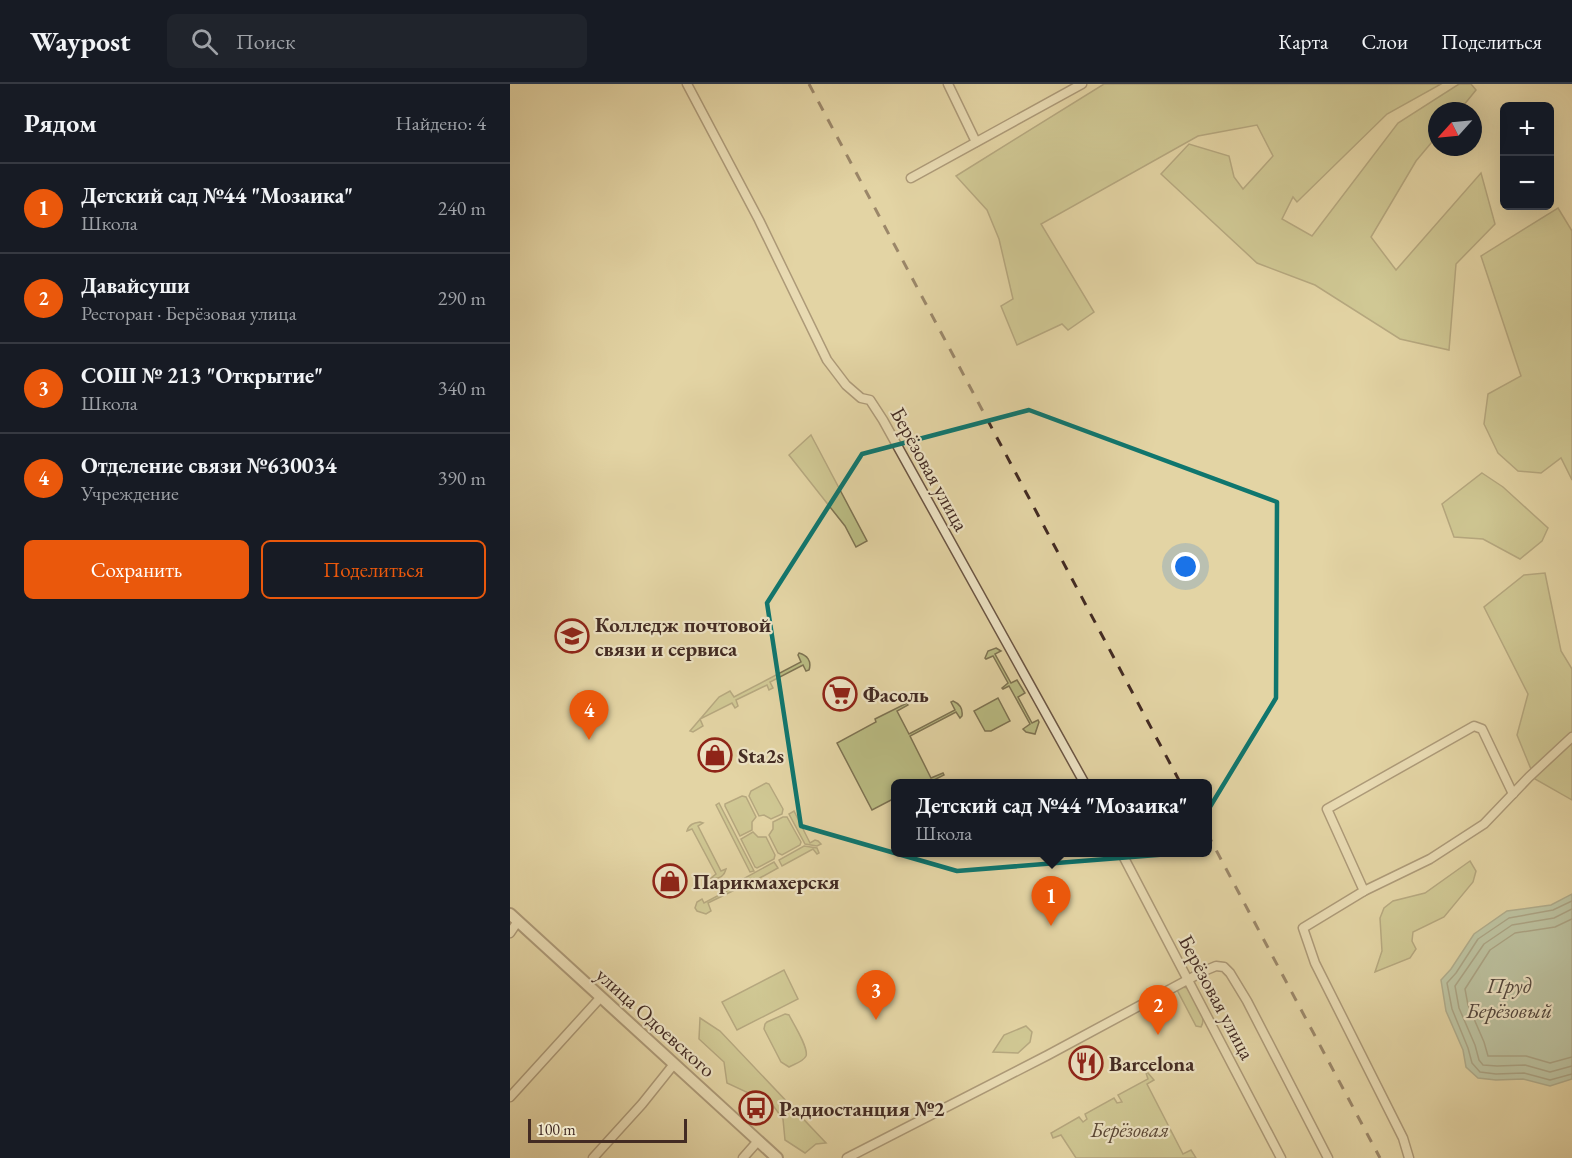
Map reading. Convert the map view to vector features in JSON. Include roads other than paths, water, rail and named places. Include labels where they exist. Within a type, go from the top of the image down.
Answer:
[{"type":"street","name":"Берёзовая улица","points":[[687,84],[759,220],[827,360],[846,385],[861,398],[870,400],[883,420],[1083,779]]},
{"type":"street","points":[[948,84],[976,142]]},
{"type":"street","points":[[911,178],[1082,84]]},
{"type":"street","points":[[1364,891],[1327,809],[1474,726],[1482,729],[1513,794]]},
{"type":"street","points":[[1410,1158],[1403,1138],[1315,963],[1304,928],[1364,891],[1430,859],[1484,824],[1572,737]]},
{"type":"street","name":"Берёзовая улица","points":[[1124,857],[1281,1158]]},
{"type":"street","points":[[510,933],[514,918]]},
{"type":"street","name":"улица Одоевского","points":[[514,918],[777,1158]]},
{"type":"street","points":[[847,1158],[1216,966],[1224,967],[1230,973],[1247,1000],[1328,1158]]},
{"type":"street","points":[[510,1096],[601,997]]},
{"type":"street","points":[[593,1158],[642,1104],[674,1064]]},
{"type":"street","points":[[743,1158],[758,1141]]},
{"type":"water","name":"Пруд Берёзовый","points":[[1572,894],[1572,1079],[1550,1086],[1523,1079],[1478,1078],[1466,1067],[1463,1050],[1446,1011],[1441,980],[1474,934],[1507,911],[1551,905]]},
{"type":"railway","points":[[809,84],[1178,779]]},
{"type":"railway","points":[[1212,842],[1380,1158]]},
{"type":"place","name":"Колледж почтовой связи и сервиса","points":[[572,636]]},
{"type":"place","name":"Фасоль","points":[[840,694]]},
{"type":"place","name":"Отделение связи №630034","points":[[589,740]]},
{"type":"place","name":"Sta2s","points":[[715,755]]},
{"type":"place","name":"Парикмахерскя","points":[[670,881]]},
{"type":"place","name":"Детский сад №44 \"Мозаика\"","points":[[1051,926]]},
{"type":"place","name":"СОШ № 213 \"Открытие\"","points":[[876,1020]]},
{"type":"place","name":"Давайсуши","points":[[1158,1035]]},
{"type":"place","name":"Barcelona","points":[[1086,1063]]},
{"type":"place","name":"Радиостанция №2","points":[[756,1108]]},
{"type":"park label","name":"Берёзовая","points":[[1130,1129]]}]
